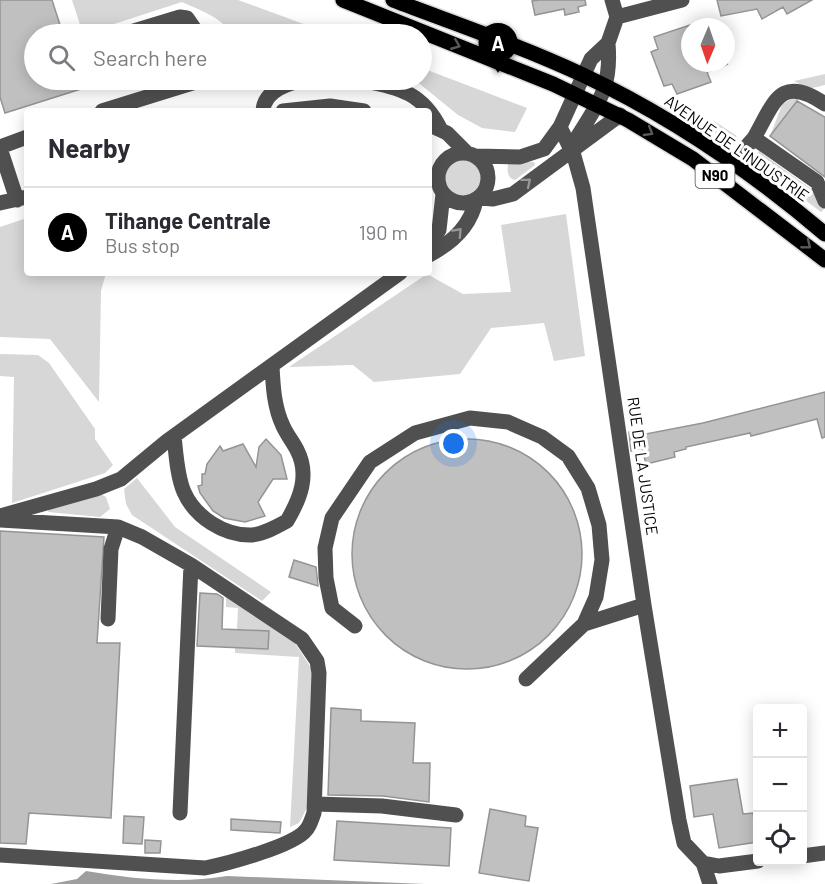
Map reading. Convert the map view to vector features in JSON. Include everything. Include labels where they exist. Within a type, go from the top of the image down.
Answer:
[{"type":"main road","name":"AVENUE DE L'INDUSTRIE","points":[[343,0],[402,24]]},
{"type":"main road","name":"AVENUE DE L'INDUSTRIE","points":[[393,0],[586,70],[606,87],[694,136],[824,230]]},
{"type":"main road","name":"AVENUE DE L'INDUSTRIE","points":[[432,36],[575,94],[620,116],[693,159],[825,260]]},
{"type":"street","points":[[437,179],[439,168],[452,155],[530,156],[544,149],[560,127],[586,70],[608,43],[617,17],[612,0]]},
{"type":"street","points":[[617,17],[682,0]]},
{"type":"street","points":[[157,24],[180,17],[188,18],[192,24]]},
{"type":"street","points":[[570,150],[606,87],[610,68],[608,43]]},
{"type":"street","points":[[112,108],[170,90]]},
{"type":"street","points":[[264,108],[267,99],[277,90]]},
{"type":"street","points":[[399,90],[419,98],[428,108]]},
{"type":"street","points":[[732,164],[754,138],[777,98],[792,90],[801,90],[823,102]]},
{"type":"street","points":[[311,108],[330,106],[344,108]]},
{"type":"street","points":[[432,113],[435,128],[480,159],[488,174],[486,189],[478,199],[472,216],[454,237],[432,253]]},
{"type":"street","points":[[443,194],[455,203],[513,194],[570,150],[620,116]]},
{"type":"street","name":"RUE DE LA JUSTICE","points":[[560,127],[574,156],[583,188],[644,605],[684,843],[703,863],[710,884]]},
{"type":"street","points":[[754,138],[817,182],[825,201]]},
{"type":"street","points":[[0,203],[22,198],[0,147],[24,139]]},
{"type":"street","points":[[432,168],[443,194],[439,230],[432,240]]},
{"type":"street","points":[[0,518],[96,489],[121,479],[174,436],[396,276]]},
{"type":"street","points":[[174,436],[183,490],[203,517],[233,534],[254,535],[286,521],[303,486],[303,470],[298,451],[282,424],[273,390],[272,366]]},
{"type":"street","points":[[355,626],[332,608],[326,578],[325,548],[332,518],[370,462],[415,433],[470,418],[508,422],[542,437],[568,456],[588,488],[599,525],[602,560],[596,597],[584,624],[526,679]]},
{"type":"street","points":[[0,518],[118,526],[142,537],[191,565],[302,639],[317,661],[319,673],[314,813],[306,831],[294,840],[229,864],[205,868],[0,855]]},
{"type":"street","points":[[108,619],[111,549],[118,526]]},
{"type":"street","points":[[180,813],[191,565]]},
{"type":"street","points":[[584,624],[644,605]]},
{"type":"street","points":[[315,804],[382,806],[456,815]]},
{"type":"street","points":[[807,855],[825,853]]},
{"type":"street","points":[[703,863],[719,866],[753,862]]},
{"type":"shaded area","points":[[72,0],[238,0],[304,24],[223,24],[203,11],[182,2],[114,24],[80,24]]},
{"type":"shaded area","points":[[432,72],[527,108],[515,132],[482,128],[458,115],[427,90],[432,90]]},
{"type":"shaded area","points":[[825,74],[825,85],[808,89],[794,81]]},
{"type":"shaded area","points":[[796,95],[800,98],[770,136],[782,105]]},
{"type":"shaded area","points":[[714,121],[737,136],[730,144],[705,125]]},
{"type":"shaded area","points":[[759,151],[818,194],[824,209],[821,212],[752,160]]},
{"type":"shaded area","points":[[463,160],[476,165],[481,178],[476,191],[463,196],[450,191],[445,178],[450,165]]},
{"type":"shaded area","points":[[534,162],[535,165],[515,180],[510,178],[508,171],[508,164]]},
{"type":"shaded area","points":[[566,214],[585,356],[554,361],[544,323],[491,328],[460,374],[374,382],[353,365],[289,367],[424,276],[431,276],[463,294],[511,292],[501,225]]},
{"type":"shaded area","points":[[24,219],[24,276],[105,276],[101,291],[99,402],[50,339],[0,337],[0,227]]},
{"type":"shaded area","points":[[0,354],[38,355],[49,363],[95,429],[95,439],[113,465],[105,473],[12,503],[14,377],[0,376]]},
{"type":"shaded area","points":[[137,478],[175,527],[271,592],[262,601],[132,515],[126,504],[124,489]]},
{"type":"shaded area","points":[[101,494],[106,497],[110,509],[100,517],[48,512],[49,508]]},
{"type":"shaded area","points":[[226,595],[293,640],[315,674],[309,804],[299,823],[290,827],[299,657],[235,653],[235,648],[268,649],[269,631],[237,629],[238,608],[226,607]]},
{"type":"shaded area","points":[[86,871],[156,879],[192,880],[227,876],[425,884],[51,884],[77,879]]},
{"type":"building","points":[[0,0],[52,0],[60,24],[24,24],[24,90],[78,90],[5,113],[0,97]]},
{"type":"building","points":[[585,0],[586,5],[578,7],[579,12],[565,15],[564,9],[535,15],[532,1]]},
{"type":"building","points":[[717,0],[812,0],[787,14],[783,7],[762,19],[757,9],[721,16]]},
{"type":"building","points":[[681,28],[681,72],[707,72],[711,82],[677,94],[672,84],[664,86],[651,52],[658,49],[654,37]]},
{"type":"building","points":[[797,101],[825,117],[825,177],[770,136]]},
{"type":"building","points":[[825,392],[825,437],[822,438],[817,419],[751,436],[750,433],[686,447],[686,449],[674,452],[675,457],[646,464],[642,448],[631,451],[629,432],[638,430],[645,431],[646,434],[703,423]]},
{"type":"building","points":[[266,439],[281,455],[287,479],[273,479],[258,502],[265,516],[245,522],[224,518],[213,511],[200,493],[198,486],[202,485],[202,474],[205,474],[207,464],[220,446],[223,451],[243,444],[256,467],[259,447]]},
{"type":"building","points":[[467,439],[489,441],[511,448],[531,458],[556,481],[563,490],[577,521],[582,554],[580,576],[573,598],[563,618],[540,643],[531,650],[500,664],[467,669],[445,667],[423,660],[403,650],[378,627],[371,618],[357,587],[352,554],[354,532],[361,510],[371,490],[394,465],[403,458],[434,444]]},
{"type":"building","points":[[0,531],[104,537],[97,643],[120,643],[111,818],[29,813],[26,844],[0,843]]},
{"type":"building","points":[[294,560],[316,567],[318,586],[289,577]]},
{"type":"building","points":[[200,593],[217,594],[223,598],[222,629],[269,631],[268,649],[197,646]]},
{"type":"building","points":[[331,708],[361,710],[361,721],[415,723],[413,763],[430,763],[429,802],[383,796],[328,795]]},
{"type":"building","points":[[737,779],[743,814],[753,813],[753,843],[719,848],[713,814],[694,817],[690,786]]},
{"type":"building","points":[[490,809],[526,816],[525,826],[538,828],[529,881],[479,873]]},
{"type":"building","points":[[124,816],[144,817],[142,844],[123,843]]},
{"type":"building","points":[[231,819],[281,822],[280,833],[231,830]]},
{"type":"building","points":[[337,821],[451,828],[449,866],[334,860]]},
{"type":"building","points":[[145,840],[161,841],[160,853],[145,853]]},
{"type":"place","name":"Tihange Centrale","points":[[498,73]]}]
